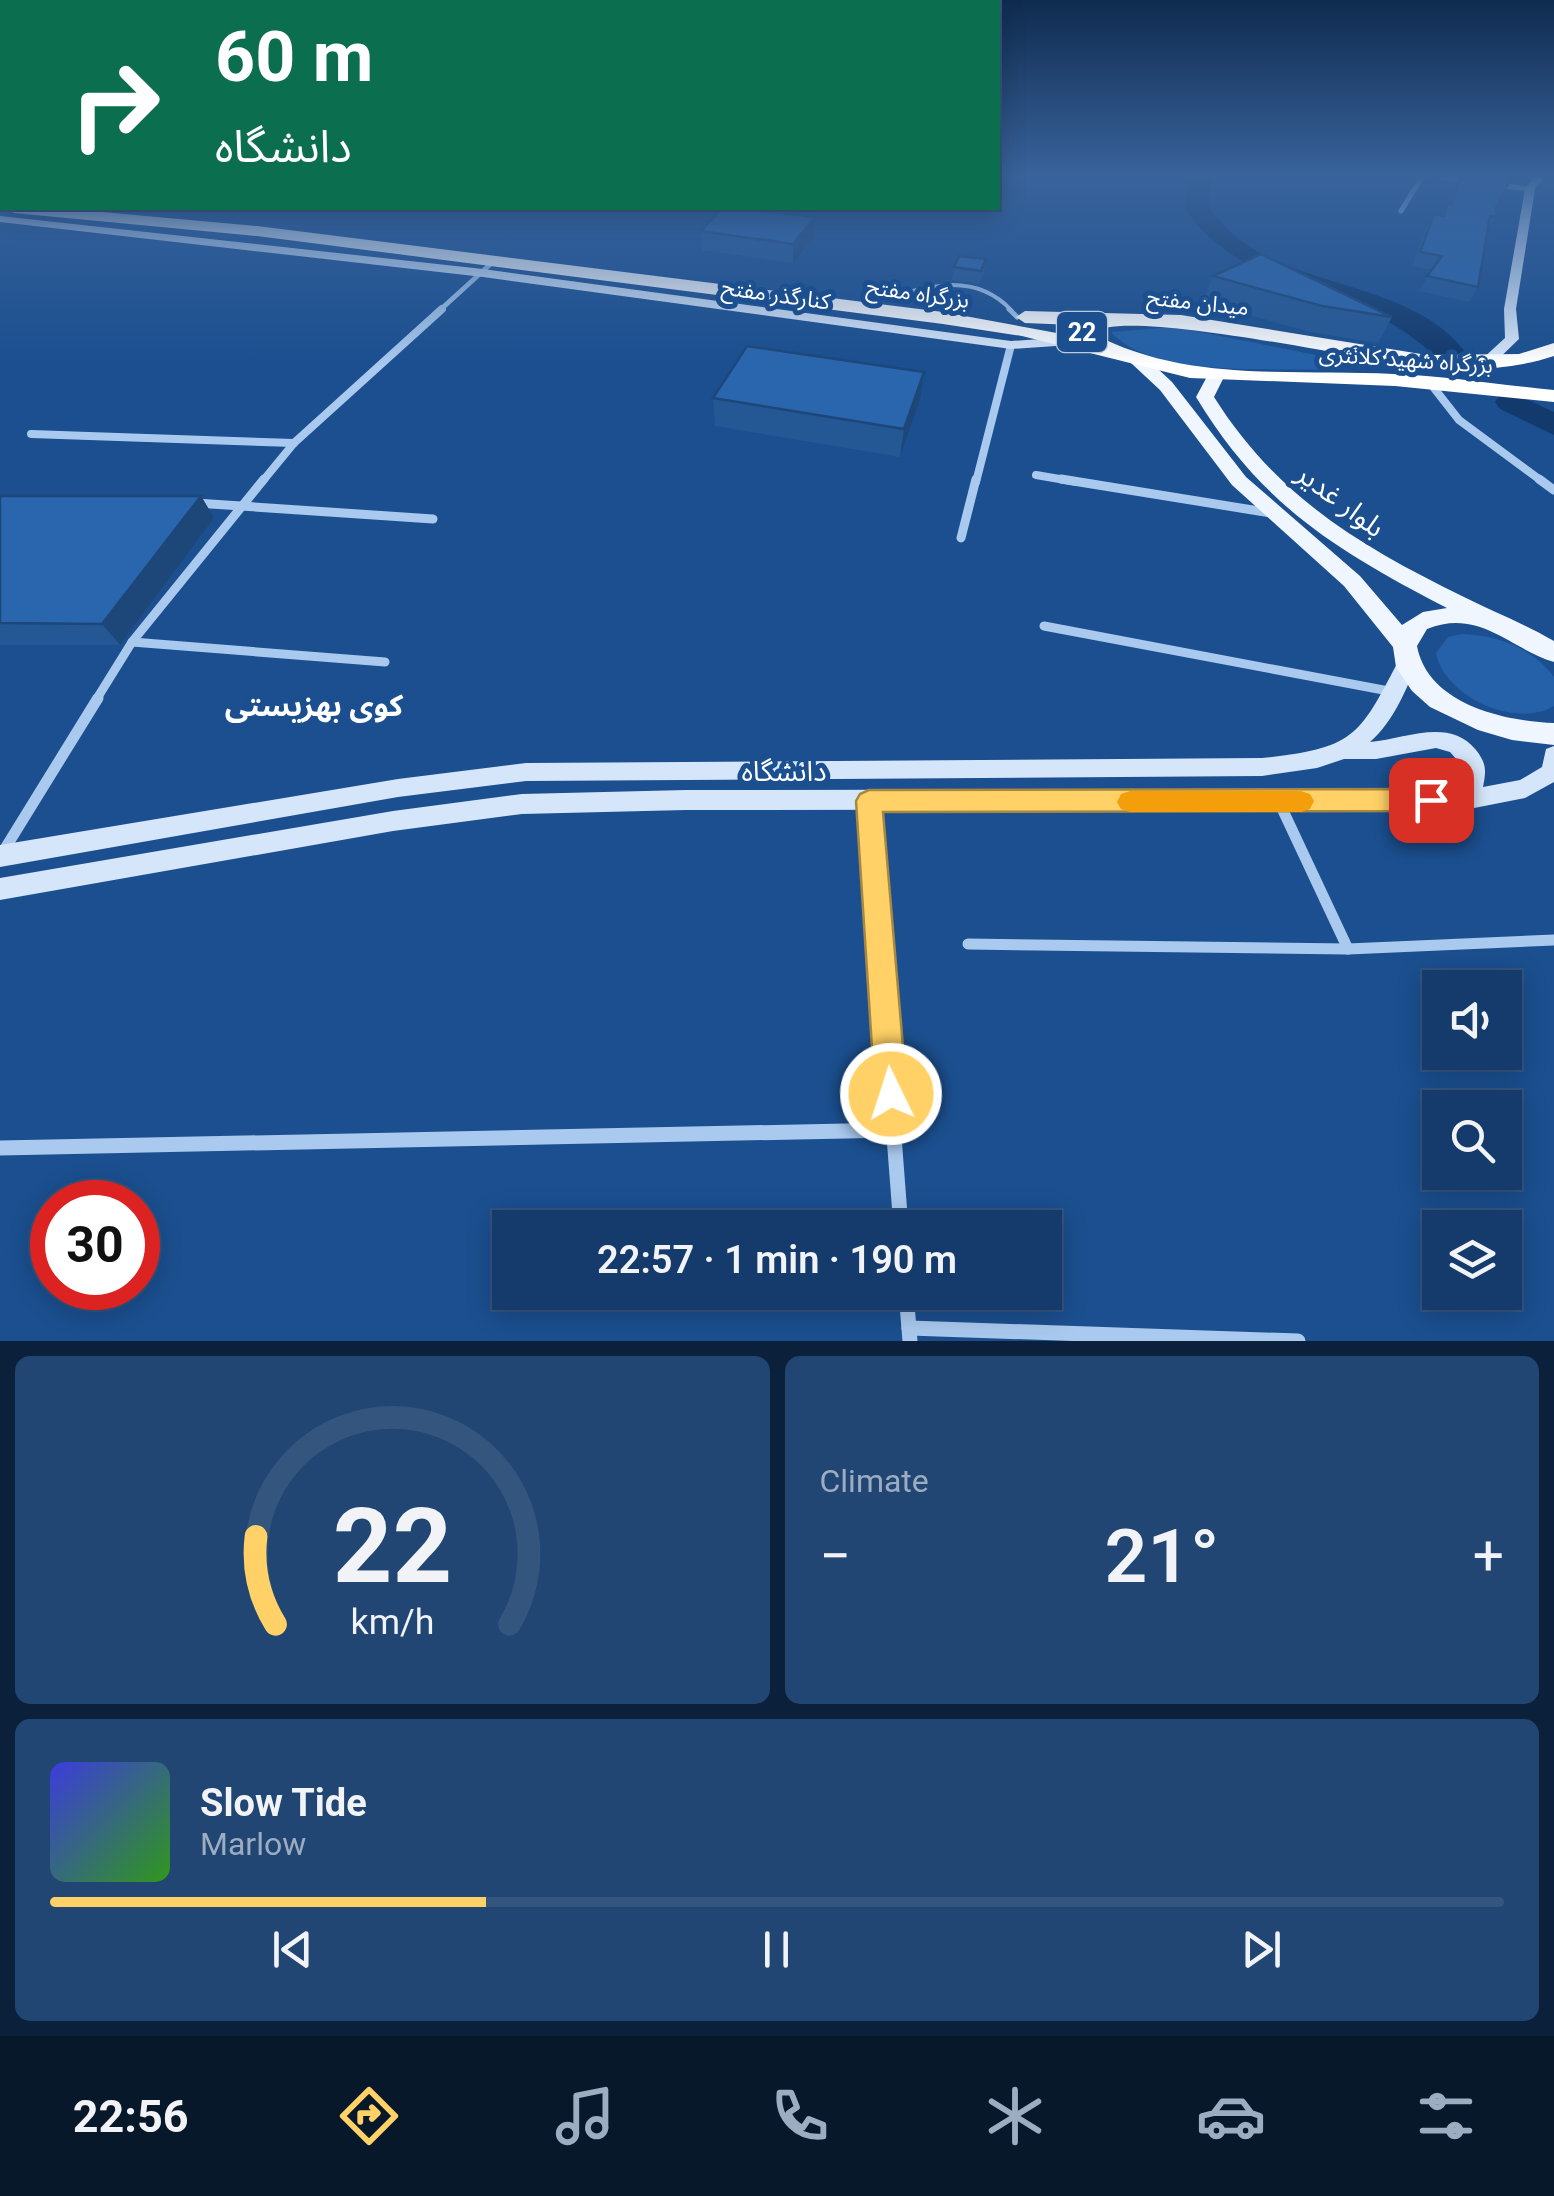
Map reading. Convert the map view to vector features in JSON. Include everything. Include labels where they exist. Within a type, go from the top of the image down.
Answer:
[{"type":"highway","name":"بزرگراه مفتح","points":[[273,240],[489,266],[883,305],[1097,320]]},
{"type":"highway","name":"بزرگراه مفتح","points":[[424,240],[883,305],[1100,348]]},
{"type":"highway","name":"میدان مفتح","points":[[1097,320],[1181,321],[1259,333]]},
{"type":"highway","name":"22","points":[[1097,320],[1082,327],[1082,336],[1100,348],[1216,375]]},
{"type":"highway","name":"بزرگراه شهید کلانتری","points":[[1259,333],[1350,352],[1486,364],[1544,360],[1554,349]]},
{"type":"highway","name":"بزرگراه شهید کلانتری","points":[[1216,375],[1430,383],[1552,396]]},
{"type":"main road","name":"کنارگذر مفتح","points":[[214,240],[489,266],[871,328],[1012,346],[1070,341]]},
{"type":"main road","points":[[1486,364],[1512,340],[1510,310],[1522,240]]},
{"type":"main road","points":[[871,328],[883,305]]},
{"type":"main road","name":"بلوار غدیر","points":[[1137,359],[1166,386],[1239,481],[1352,581],[1406,653],[1420,681],[1468,717],[1499,729],[1530,735],[1554,734]]},
{"type":"main road","name":"بلوار غدیر","points":[[1216,375],[1205,397],[1219,424],[1264,478],[1300,511],[1376,563],[1504,626],[1554,646]]},
{"type":"main road","points":[[1406,653],[1410,631],[1424,621],[1445,616],[1504,626],[1554,654]]},
{"type":"main road","name":"دانشگاه","points":[[0,856],[398,788],[526,772],[1262,767],[1318,762],[1345,751],[1384,714],[1406,653]]},
{"type":"main road","points":[[1345,751],[1385,750],[1428,738],[1452,742],[1468,753],[1476,768],[1470,799]]},
{"type":"main road","points":[[1525,789],[1552,772],[1554,755]]},
{"type":"main road","name":"دانشگاه","points":[[2,891],[394,821],[522,804],[1279,802],[1470,799],[1525,789],[1554,790]]},
{"type":"street","points":[[0,856],[132,642],[243,504],[294,443],[489,266]]},
{"type":"street","points":[[961,538],[1012,346]]},
{"type":"street","points":[[1430,383],[1458,420],[1554,490]]},
{"type":"street","points":[[30,434],[294,443]]},
{"type":"street","points":[[1036,476],[1272,513]]},
{"type":"street","points":[[187,503],[434,519]]},
{"type":"street","points":[[1044,626],[1395,692]]},
{"type":"street","points":[[132,642],[385,662]]},
{"type":"street","points":[[869,801],[900,1210]]},
{"type":"street","points":[[1279,802],[1348,949]]},
{"type":"street","points":[[968,944],[1348,949],[1554,940]]},
{"type":"street","points":[[0,1148],[894,1130]]},
{"type":"street","points":[[907,1310],[909,1335],[1298,1341]]},
{"type":"shaded area","points":[[1175,327],[1326,357],[1330,370],[1183,364],[1130,347],[1111,332]]},
{"type":"shaded area","points":[[1462,634],[1501,640],[1536,658],[1554,677],[1554,706],[1521,714],[1484,705],[1467,695],[1452,683],[1436,653],[1448,637]]},
{"type":"building","points":[[762,240],[797,240],[793,244]]},
{"type":"building","points":[[1425,240],[1486,240],[1478,287],[1427,276],[1442,256],[1420,252]]},
{"type":"building","points":[[1261,254],[1392,317],[1322,306],[1213,276]]},
{"type":"building","points":[[959,256],[986,259],[981,271],[954,267]]},
{"type":"building","points":[[747,346],[924,372],[904,429],[713,398]]},
{"type":"building","points":[[0,496],[201,496],[102,624],[0,623]]},
{"type":"waterway","points":[[1225,240],[1289,276],[1398,316],[1454,357]]},
{"type":"waterway","points":[[1511,402],[1554,425]]},
{"type":"slow traffic","points":[[1130,802],[1301,801]]},
{"type":"district","name":"کوی بهزیستی","points":[[314,706]]},
{"type":"route","points":[[891,1094],[869,801],[1431,800]]}]
